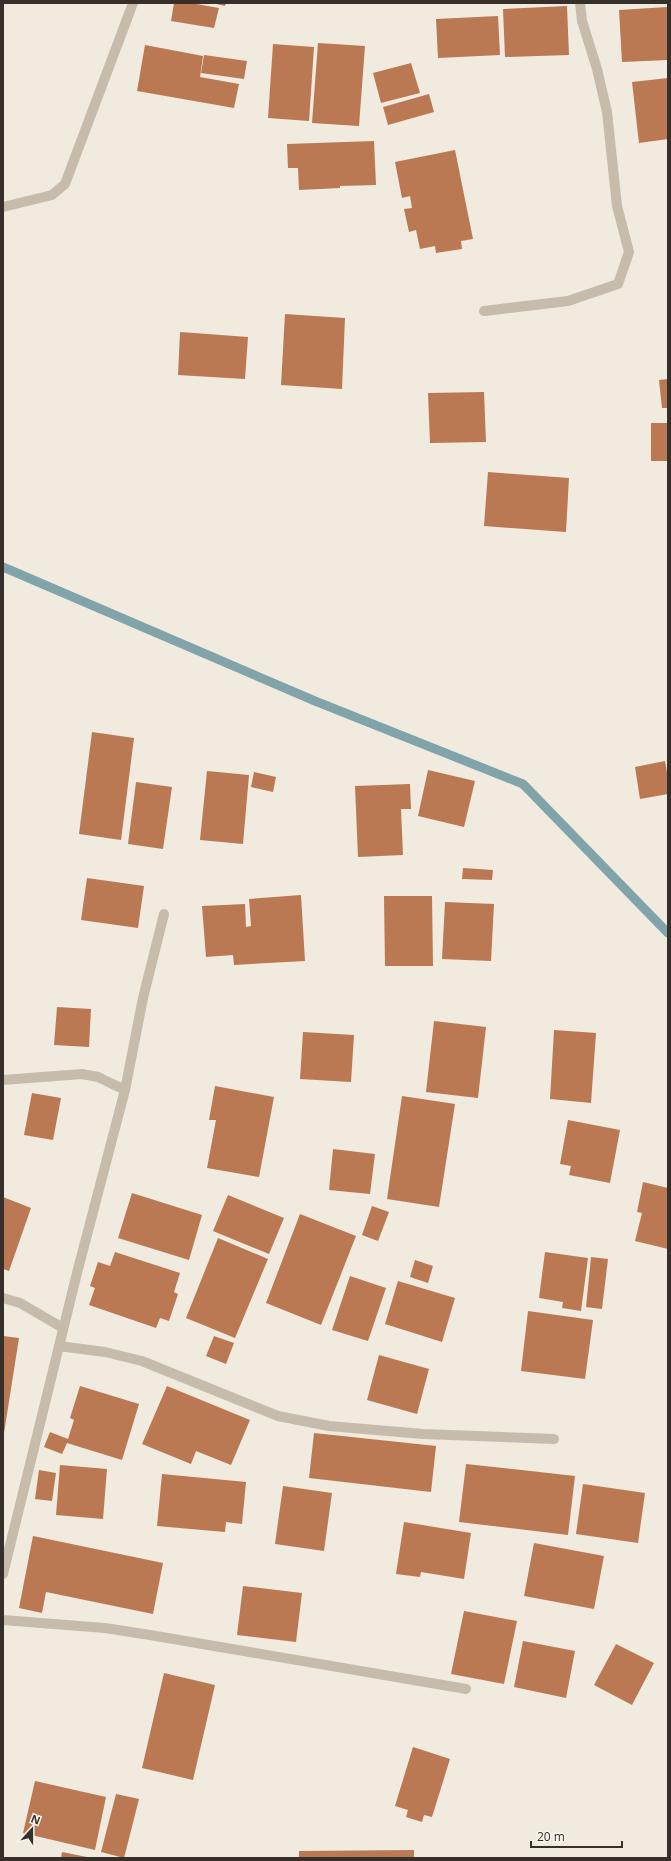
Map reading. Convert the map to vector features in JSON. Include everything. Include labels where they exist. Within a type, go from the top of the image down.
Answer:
[{"type":"street","points":[[3,207],[52,195],[65,184],[133,3]]},
{"type":"street","points":[[484,311],[568,301],[618,284],[629,252],[617,206],[607,112],[597,69],[582,21],[580,3]]},
{"type":"street","points":[[3,1574],[58,1346],[125,1090],[143,998],[164,914]]},
{"type":"street","points":[[3,1080],[82,1074],[98,1077],[125,1090]]},
{"type":"street","points":[[3,1298],[20,1303],[63,1328]]},
{"type":"street","points":[[58,1346],[105,1352],[142,1361],[278,1416],[329,1426],[423,1434],[554,1439]]},
{"type":"street","points":[[3,1620],[105,1628],[150,1634],[320,1665],[466,1689]]},
{"type":"building","points":[[174,3],[191,3],[219,8],[214,28],[171,21]]},
{"type":"building","points":[[212,3],[226,3],[225,6]]},
{"type":"building","points":[[567,6],[569,55],[505,57],[503,9]]},
{"type":"building","points":[[667,7],[668,60],[622,62],[619,10]]},
{"type":"building","points":[[498,16],[500,55],[438,58],[436,19]]},
{"type":"building","points":[[318,43],[365,46],[359,126],[312,123]]},
{"type":"building","points":[[273,44],[314,47],[309,121],[268,118]]},
{"type":"building","points":[[145,45],[203,56],[200,77],[239,84],[234,108],[137,91]]},
{"type":"building","points":[[204,55],[247,61],[244,79],[201,73]]},
{"type":"building","points":[[411,63],[420,93],[381,103],[373,73]]},
{"type":"building","points":[[668,78],[668,139],[639,143],[632,82]]},
{"type":"building","points":[[429,94],[434,112],[388,125],[383,107]]},
{"type":"building","points":[[374,141],[376,185],[340,186],[340,188],[299,190],[298,168],[288,168],[287,144]]},
{"type":"building","points":[[455,150],[473,239],[461,241],[462,249],[436,253],[435,246],[420,249],[416,230],[409,232],[404,209],[412,208],[410,196],[402,198],[395,162]]},
{"type":"building","points":[[285,314],[345,318],[342,389],[281,385]]},
{"type":"building","points":[[180,332],[248,337],[245,379],[178,375]]},
{"type":"building","points":[[668,379],[668,408],[662,408],[659,380]]},
{"type":"building","points":[[484,392],[486,442],[430,443],[428,393]]},
{"type":"building","points":[[651,423],[668,423],[668,461],[651,461]]},
{"type":"building","points":[[488,472],[569,478],[566,532],[484,526]]},
{"type":"building","points":[[92,732],[134,738],[121,840],[79,834]]},
{"type":"building","points":[[665,761],[668,778],[668,794],[640,799],[635,767]]},
{"type":"building","points":[[428,770],[475,781],[464,827],[418,816]]},
{"type":"building","points":[[207,771],[249,775],[243,844],[200,840]]},
{"type":"building","points":[[254,772],[276,777],[273,792],[251,787]]},
{"type":"building","points":[[136,782],[172,787],[163,849],[128,844]]},
{"type":"building","points":[[410,784],[411,809],[401,809],[403,855],[358,857],[355,786]]},
{"type":"building","points":[[463,868],[493,870],[492,880],[462,879]]},
{"type":"building","points":[[87,878],[144,886],[138,928],[81,920]]},
{"type":"building","points":[[301,895],[305,961],[234,965],[233,955],[206,957],[202,906],[245,904],[246,927],[251,926],[249,899]]},
{"type":"building","points":[[384,896],[432,896],[433,966],[385,966]]},
{"type":"building","points":[[445,902],[494,904],[491,961],[442,959]]},
{"type":"building","points":[[57,1007],[91,1009],[89,1047],[54,1045]]},
{"type":"building","points":[[434,1021],[486,1027],[478,1098],[426,1092]]},
{"type":"building","points":[[554,1030],[596,1033],[591,1103],[550,1099]]},
{"type":"building","points":[[303,1032],[354,1035],[351,1082],[300,1079]]},
{"type":"building","points":[[215,1086],[274,1097],[259,1177],[207,1168],[216,1120],[209,1120]]},
{"type":"building","points":[[32,1093],[61,1098],[53,1140],[24,1135]]},
{"type":"building","points":[[402,1096],[455,1104],[439,1207],[387,1199]]},
{"type":"building","points":[[568,1120],[620,1130],[610,1183],[569,1175],[571,1166],[560,1164]]},
{"type":"building","points":[[333,1149],[375,1154],[370,1194],[329,1190]]},
{"type":"building","points":[[643,1182],[668,1188],[668,1249],[635,1241],[642,1213],[637,1212]]},
{"type":"building","points":[[132,1193],[202,1215],[189,1260],[118,1238]]},
{"type":"building","points":[[228,1195],[284,1218],[269,1254],[213,1231]]},
{"type":"building","points":[[3,1197],[31,1208],[9,1271],[3,1269]]},
{"type":"building","points":[[372,1206],[389,1212],[378,1241],[362,1235]]},
{"type":"building","points":[[300,1214],[356,1236],[321,1325],[266,1303]]},
{"type":"building","points":[[218,1238],[268,1259],[235,1338],[186,1318]]},
{"type":"building","points":[[115,1252],[180,1273],[174,1292],[178,1294],[169,1321],[160,1318],[156,1328],[89,1305],[95,1288],[90,1286],[98,1262],[110,1266]]},
{"type":"building","points":[[545,1252],[588,1258],[581,1311],[562,1308],[563,1302],[539,1298]]},
{"type":"building","points":[[591,1257],[608,1259],[602,1309],[586,1307]]},
{"type":"building","points":[[415,1260],[433,1266],[428,1283],[410,1277]]},
{"type":"building","points":[[350,1276],[386,1288],[368,1341],[332,1330]]},
{"type":"building","points":[[398,1281],[455,1298],[442,1342],[385,1324]]},
{"type":"building","points":[[528,1311],[593,1320],[585,1379],[521,1371]]},
{"type":"building","points":[[3,1336],[19,1338],[4,1433],[3,1433]]},
{"type":"building","points":[[214,1336],[234,1343],[226,1364],[206,1356]]},
{"type":"building","points":[[379,1355],[429,1369],[417,1414],[367,1400]]},
{"type":"building","points":[[80,1386],[139,1404],[122,1460],[67,1443],[62,1454],[44,1447],[50,1432],[68,1439],[74,1420],[70,1418]]},
{"type":"building","points":[[167,1386],[250,1420],[231,1465],[196,1451],[191,1464],[142,1444]]},
{"type":"building","points":[[314,1433],[436,1446],[431,1492],[309,1478]]},
{"type":"building","points":[[466,1464],[575,1476],[568,1535],[459,1522]]},
{"type":"building","points":[[60,1465],[107,1469],[103,1519],[56,1515]]},
{"type":"building","points":[[39,1470],[56,1473],[52,1501],[35,1499]]},
{"type":"building","points":[[162,1474],[246,1482],[242,1524],[226,1522],[225,1532],[157,1526]]},
{"type":"building","points":[[583,1484],[645,1493],[638,1543],[576,1534]]},
{"type":"building","points":[[283,1486],[332,1493],[324,1551],[275,1544]]},
{"type":"building","points":[[404,1522],[471,1533],[464,1579],[421,1572],[420,1577],[396,1574]]},
{"type":"building","points":[[33,1536],[163,1563],[153,1614],[46,1592],[42,1613],[19,1608]]},
{"type":"building","points":[[534,1543],[604,1556],[594,1609],[524,1596]]},
{"type":"building","points":[[243,1586],[302,1593],[296,1642],[237,1635]]},
{"type":"building","points":[[464,1611],[517,1621],[504,1684],[451,1674]]},
{"type":"building","points":[[523,1641],[575,1651],[566,1698],[514,1687]]},
{"type":"building","points":[[616,1644],[654,1663],[632,1705],[594,1685]]},
{"type":"building","points":[[164,1673],[215,1685],[193,1780],[142,1768]]},
{"type":"building","points":[[413,1747],[450,1759],[432,1817],[424,1815],[422,1822],[406,1817],[408,1810],[395,1806]]},
{"type":"building","points":[[35,1781],[106,1797],[95,1850],[23,1833]]},
{"type":"building","points":[[116,1794],[139,1799],[124,1858],[101,1852]]},
{"type":"building","points":[[414,1850],[414,1858],[299,1858],[299,1851]]},
{"type":"building","points":[[62,1852],[87,1857],[87,1858],[61,1858]]},
{"type":"waterway","points":[[3,567],[315,701],[523,784],[668,933]]}]
